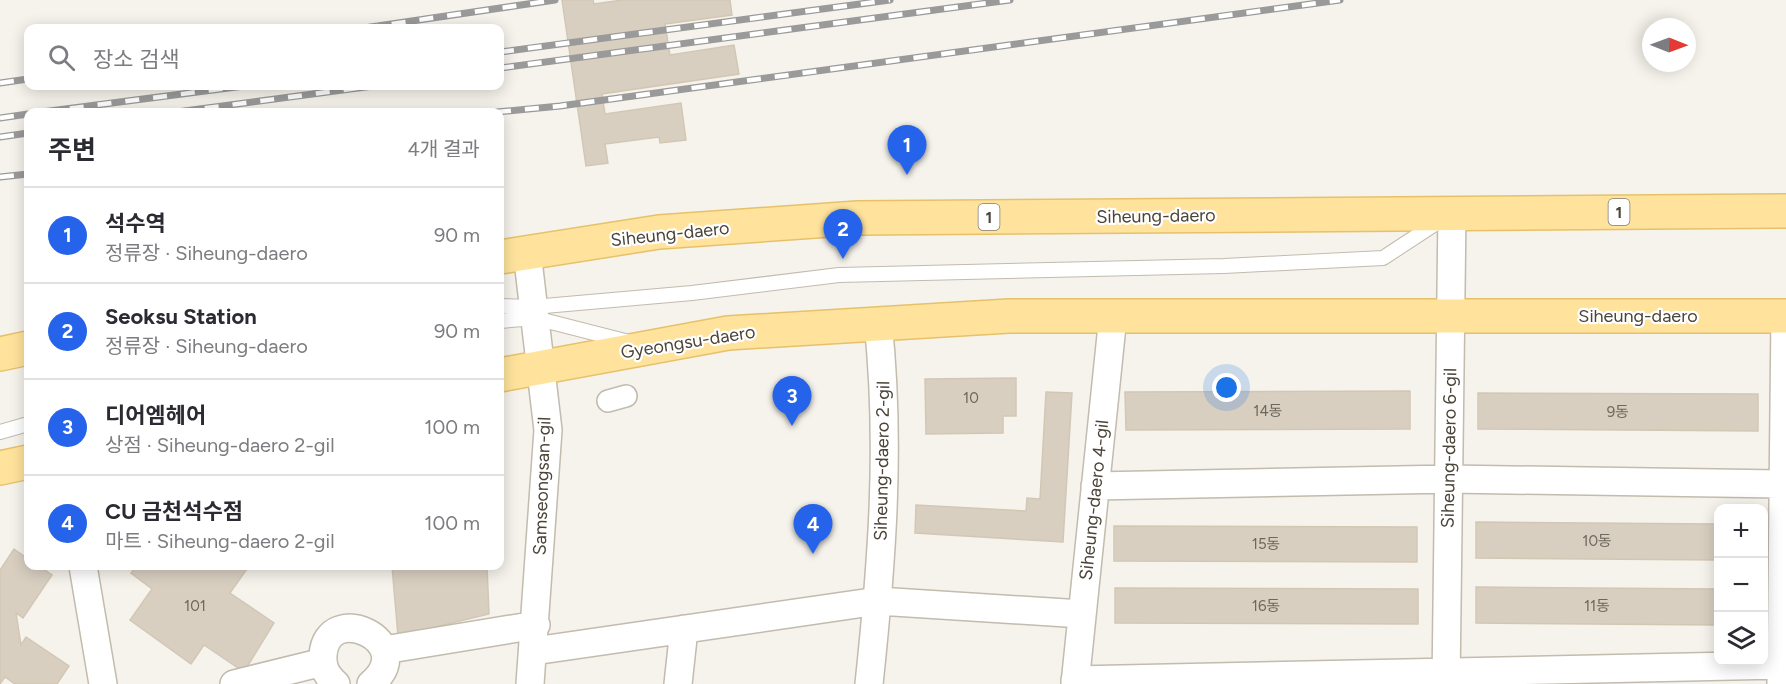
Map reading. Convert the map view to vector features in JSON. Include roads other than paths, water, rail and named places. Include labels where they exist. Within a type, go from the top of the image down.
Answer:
[{"type":"main road","name":"Siheung-daero","points":[[513,255],[659,232],[858,218],[1786,211]]},
{"type":"main road","name":"Siheung-daero","points":[[878,322],[1009,316],[1381,318],[1451,315],[1785,316]]},
{"type":"main road","name":"Gyeongsu-daero","points":[[504,374],[728,333],[878,322]]},
{"type":"main road","points":[[0,354],[24,349]]},
{"type":"main road","points":[[0,468],[24,463]]},
{"type":"street","name":"Siheung-daero 6-gil","points":[[1446,678],[1452,213]]},
{"type":"street","name":"Samseongsan-gil","points":[[513,255],[534,312],[548,430],[530,684]]},
{"type":"street","name":"Siheung-daero 4-gil","points":[[1075,682],[1113,316]]},
{"type":"street","points":[[1075,682],[1781,674],[1784,604],[1785,316]]},
{"type":"street","name":"Siheung-daero 2-gil","points":[[869,684],[878,601],[886,487],[883,365],[878,322]]},
{"type":"street","points":[[1095,486],[1449,479],[1784,484]]},
{"type":"street","points":[[84,570],[103,684]]},
{"type":"street","points":[[384,650],[684,629],[878,601],[1082,614]]},
{"type":"street","points":[[234,684],[330,673],[323,652],[334,635],[353,628],[372,633],[384,650],[383,668],[371,684]]},
{"type":"street","points":[[678,684],[684,629]]},
{"type":"lane","points":[[504,320],[534,312],[839,275],[1224,266],[1383,258],[1452,213]]},
{"type":"lane","points":[[504,307],[534,312],[650,347]]},
{"type":"lane","points":[[0,432],[24,425]]},
{"type":"railway","points":[[391,24],[555,0]]},
{"type":"railway","points":[[504,51],[890,0]]},
{"type":"railway","points":[[504,67],[1010,0]]},
{"type":"railway","points":[[504,111],[560,106],[1340,0]]},
{"type":"railway","points":[[0,83],[24,80]]},
{"type":"railway","points":[[73,108],[213,90]]},
{"type":"railway","points":[[207,108],[343,90]]},
{"type":"railway","points":[[0,118],[24,115]]},
{"type":"railway","points":[[0,137],[24,134]]},
{"type":"railway","points":[[0,177],[24,174]]},
{"type":"place","name":"석수역","points":[[907,175]]},
{"type":"place","name":"Seoksu Station","points":[[843,259]]},
{"type":"place","name":"디어엠헤어","points":[[792,426]]},
{"type":"place","name":"CU 금천석수점","points":[[813,554]]}]
